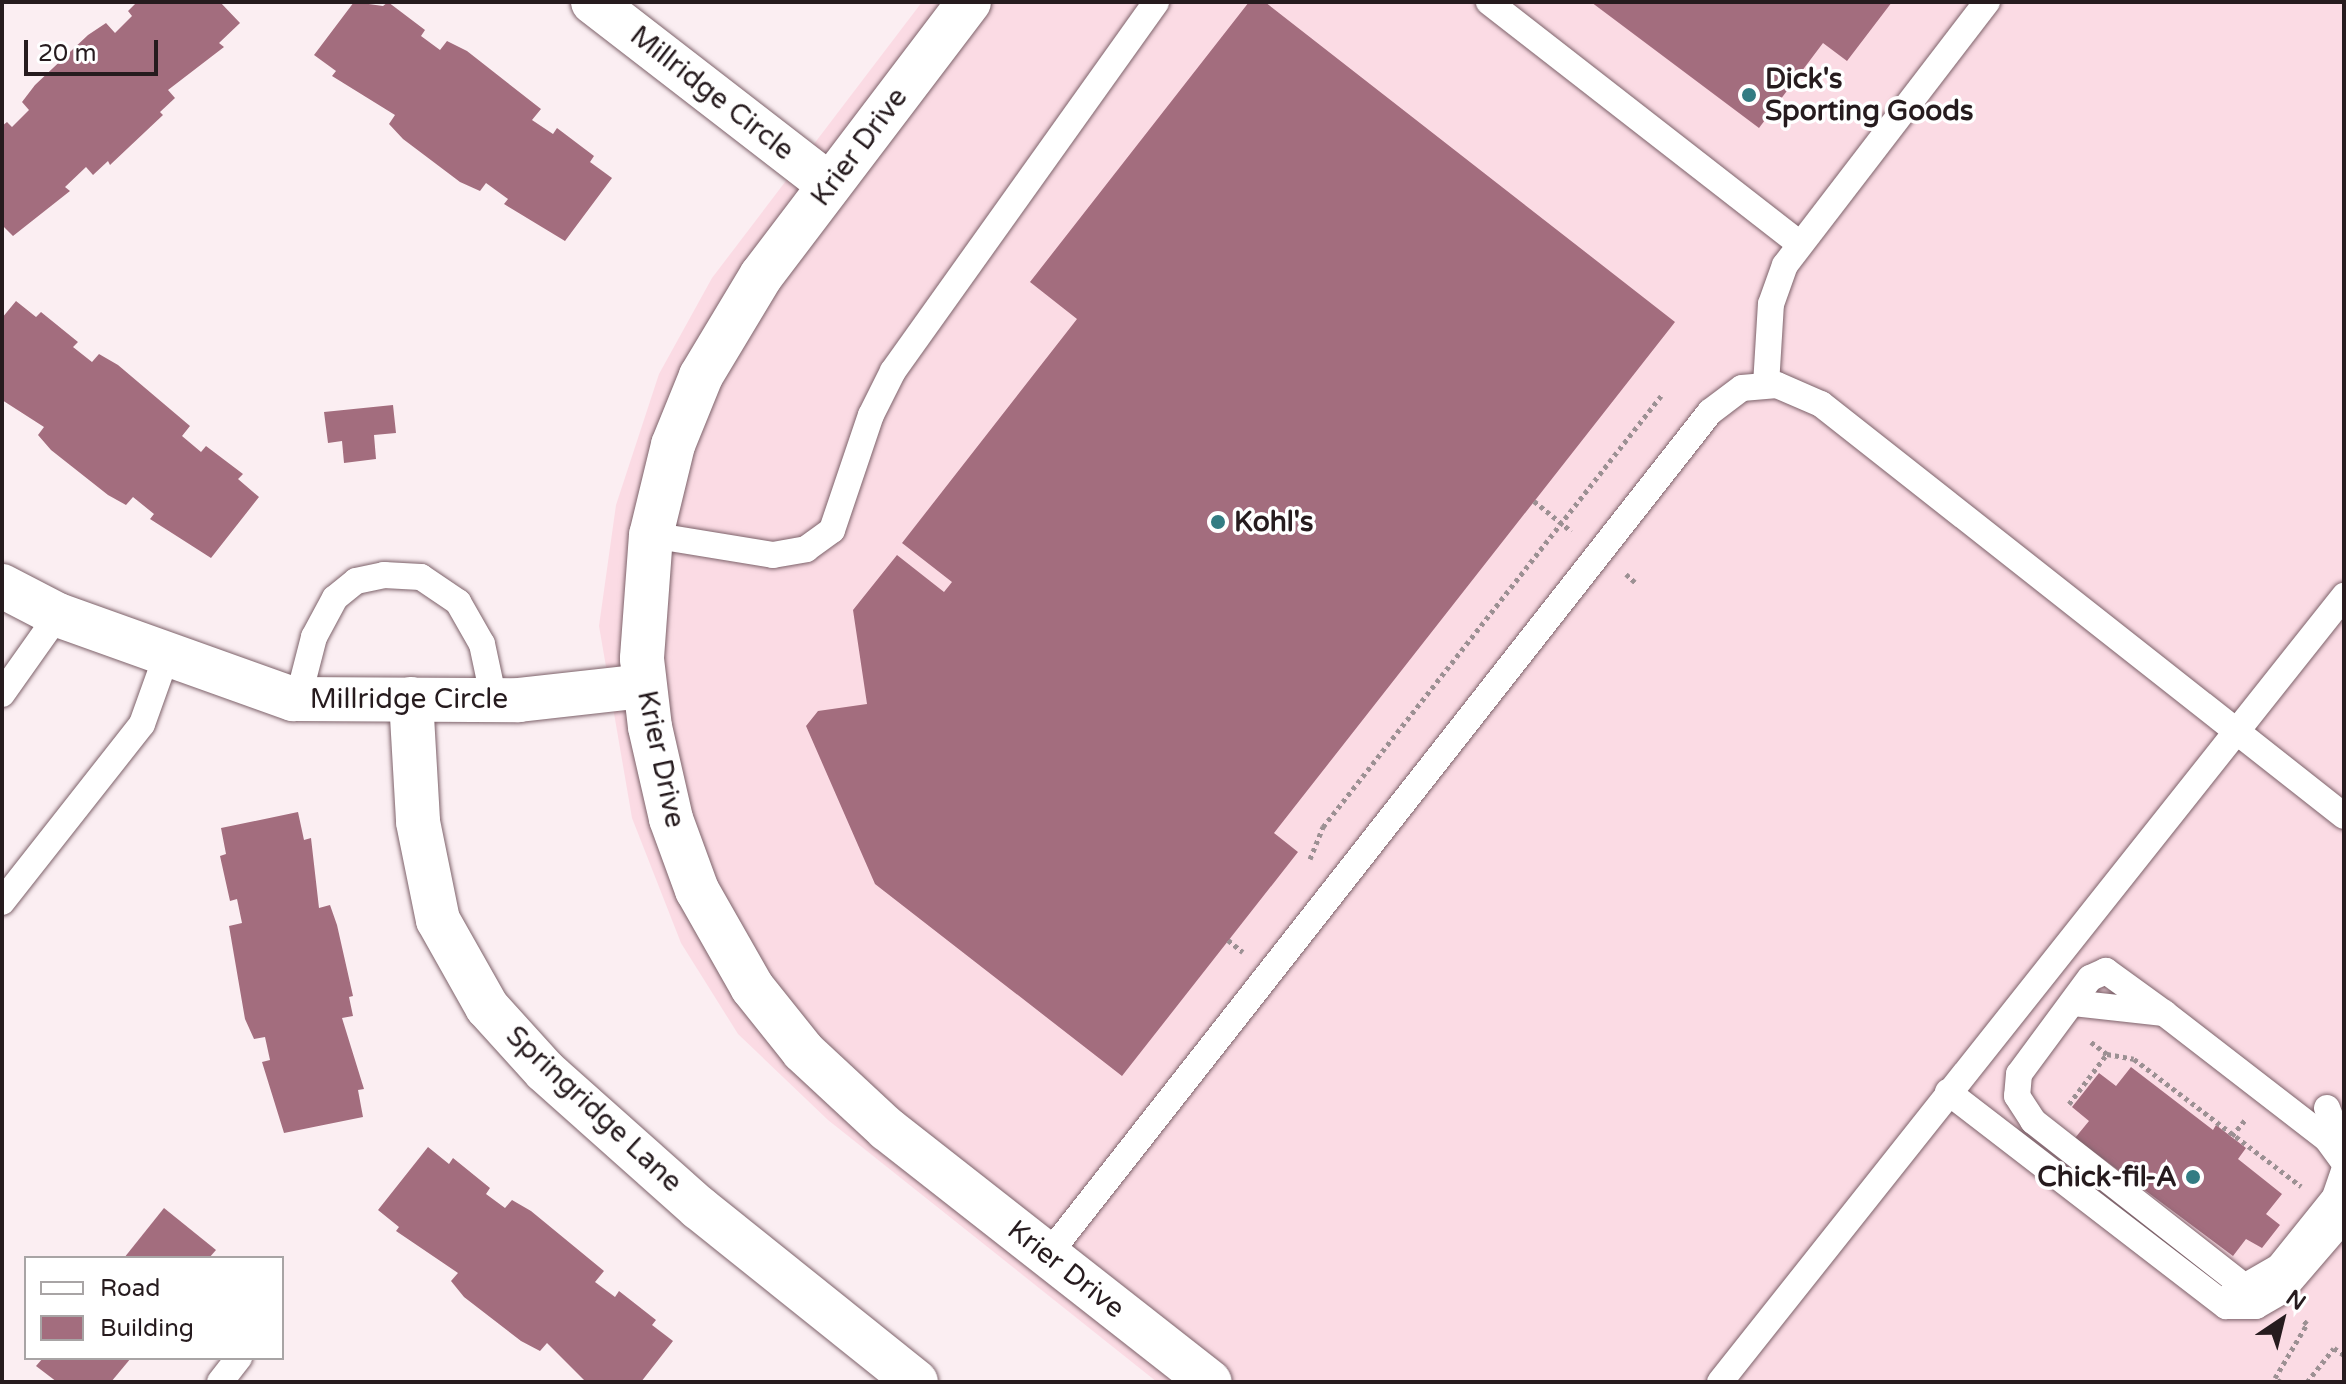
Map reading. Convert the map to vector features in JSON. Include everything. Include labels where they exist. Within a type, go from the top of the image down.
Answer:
[{"type":"street","name":"Millridge Circle","points":[[593,2],[830,185]]},
{"type":"street","name":"Krier Drive","points":[[969,2],[830,185],[720,338],[673,445],[651,535],[642,625],[644,686],[658,770],[684,857],[712,921],[752,987],[803,1051],[860,1106],[1210,1382]]},
{"type":"street","name":"Millridge Circle","points":[[2,586],[58,615],[298,699],[494,700],[644,686]]},
{"type":"street","name":"Springridge Lane","points":[[411,699],[418,822],[438,920],[487,1007],[545,1071],[687,1197],[916,1382]]},
{"type":"lane","points":[[651,535],[773,555],[806,549],[832,530],[871,415],[893,371],[1156,2]]},
{"type":"lane","points":[[1489,2],[1800,244]]},
{"type":"lane","points":[[1766,385],[1773,294],[1800,244],[1987,2]]},
{"type":"lane","points":[[1048,1255],[1710,412],[1729,394],[1766,385],[1792,388],[1830,410],[2344,816]]},
{"type":"lane","points":[[298,699],[314,637],[335,598],[356,581],[384,575],[421,577],[458,602],[482,644],[494,700]]},
{"type":"lane","points":[[1720,1382],[2234,728],[2344,596]]},
{"type":"lane","points":[[2,694],[58,615]]},
{"type":"lane","points":[[2,902],[142,724],[167,654]]},
{"type":"lane","points":[[2247,1289],[2033,1121],[2017,1096],[2019,1074],[2040,1040],[2069,1009],[2164,1013],[2327,1139],[2344,1162]]},
{"type":"lane","points":[[1948,1092],[2218,1301],[2243,1309],[2273,1296],[2293,1282],[2344,1219]]},
{"type":"lane","points":[[2335,1110],[2344,1155]]},
{"type":"lane","points":[[2218,1301],[2247,1289],[2279,1267],[2335,1197],[2344,1171]]},
{"type":"lane","points":[[220,1382],[237,1360]]},
{"type":"path","points":[[1308,863],[1323,827],[1661,396]]},
{"type":"path","points":[[1231,962],[1250,937]]},
{"type":"path","points":[[2069,1009],[2107,1054],[2134,1059],[2307,1191],[2301,1200]]},
{"type":"path","points":[[2307,1382],[2334,1348],[2344,1355]]},
{"type":"shaded area","points":[[922,2],[2344,2],[2344,1382],[1157,1382],[828,1120],[738,1034],[681,943],[632,818],[599,626],[616,505],[659,374],[712,278]]},
{"type":"building","points":[[137,2],[220,2],[240,23],[219,43],[224,47],[168,90],[175,98],[160,112],[163,115],[110,165],[108,161],[93,175],[86,167],[65,187],[70,191],[13,236],[2,225],[2,126],[7,122],[12,127],[29,110],[22,102],[35,85],[88,35],[106,23],[115,33],[132,16],[128,11]]},
{"type":"building","points":[[354,2],[383,6],[388,2],[425,30],[421,36],[440,50],[447,41],[467,51],[541,109],[532,120],[553,134],[557,128],[594,156],[590,162],[612,178],[565,241],[504,204],[508,199],[486,183],[480,191],[460,182],[403,139],[389,124],[395,115],[332,76],[336,71],[314,55]]},
{"type":"building","name":"Kohl's","points":[[1249,2],[1265,2],[1675,322],[1274,833],[1298,852],[1122,1076],[875,884],[806,726],[818,711],[867,704],[853,610],[897,555],[944,592],[952,582],[902,543],[1077,319],[1030,282]]},
{"type":"building","name":"Dick's Sporting Goods","points":[[1591,2],[1892,2],[1847,61],[1823,43],[1759,128]]},
{"type":"building","points":[[16,301],[36,317],[41,312],[78,342],[73,347],[92,362],[99,354],[118,365],[190,426],[182,436],[201,452],[206,446],[243,474],[238,479],[259,497],[211,558],[150,519],[154,514],[133,497],[126,505],[108,495],[51,450],[38,435],[44,427],[2,400],[2,318]]},
{"type":"building","points":[[393,405],[396,433],[374,435],[376,459],[344,463],[342,441],[328,443],[324,412]]},
{"type":"building","points":[[298,812],[304,840],[311,838],[319,908],[330,905],[353,996],[349,997],[353,1016],[342,1018],[364,1089],[358,1090],[363,1117],[284,1133],[262,1062],[270,1060],[265,1037],[254,1039],[245,1019],[229,926],[242,923],[237,899],[230,901],[220,856],[226,854],[221,828]]},
{"type":"building","name":"Chick-fil-A","points":[[2131,1067],[2213,1130],[2216,1125],[2246,1148],[2238,1159],[2282,1194],[2266,1214],[2280,1225],[2262,1248],[2246,1239],[2233,1256],[2075,1138],[2089,1121],[2072,1107],[2099,1073],[2116,1086]]},
{"type":"building","points":[[428,1147],[449,1164],[453,1158],[490,1188],[486,1194],[505,1208],[512,1200],[531,1211],[604,1271],[595,1282],[615,1297],[619,1291],[656,1320],[652,1325],[673,1341],[641,1382],[586,1382],[547,1343],[540,1351],[521,1341],[464,1297],[451,1281],[458,1273],[396,1231],[399,1227],[378,1210]]},
{"type":"building","points":[[164,1208],[216,1250],[211,1256],[126,1256]]},
{"type":"building","points":[[41,1360],[129,1360],[111,1382],[57,1382],[36,1366]]},
{"type":"place","name":"Dick's Sporting Goods","points":[[1749,95]]},
{"type":"place","name":"Kohl's","points":[[1218,522]]},
{"type":"place","name":"Chick-fil-A","points":[[2193,1177]]}]
